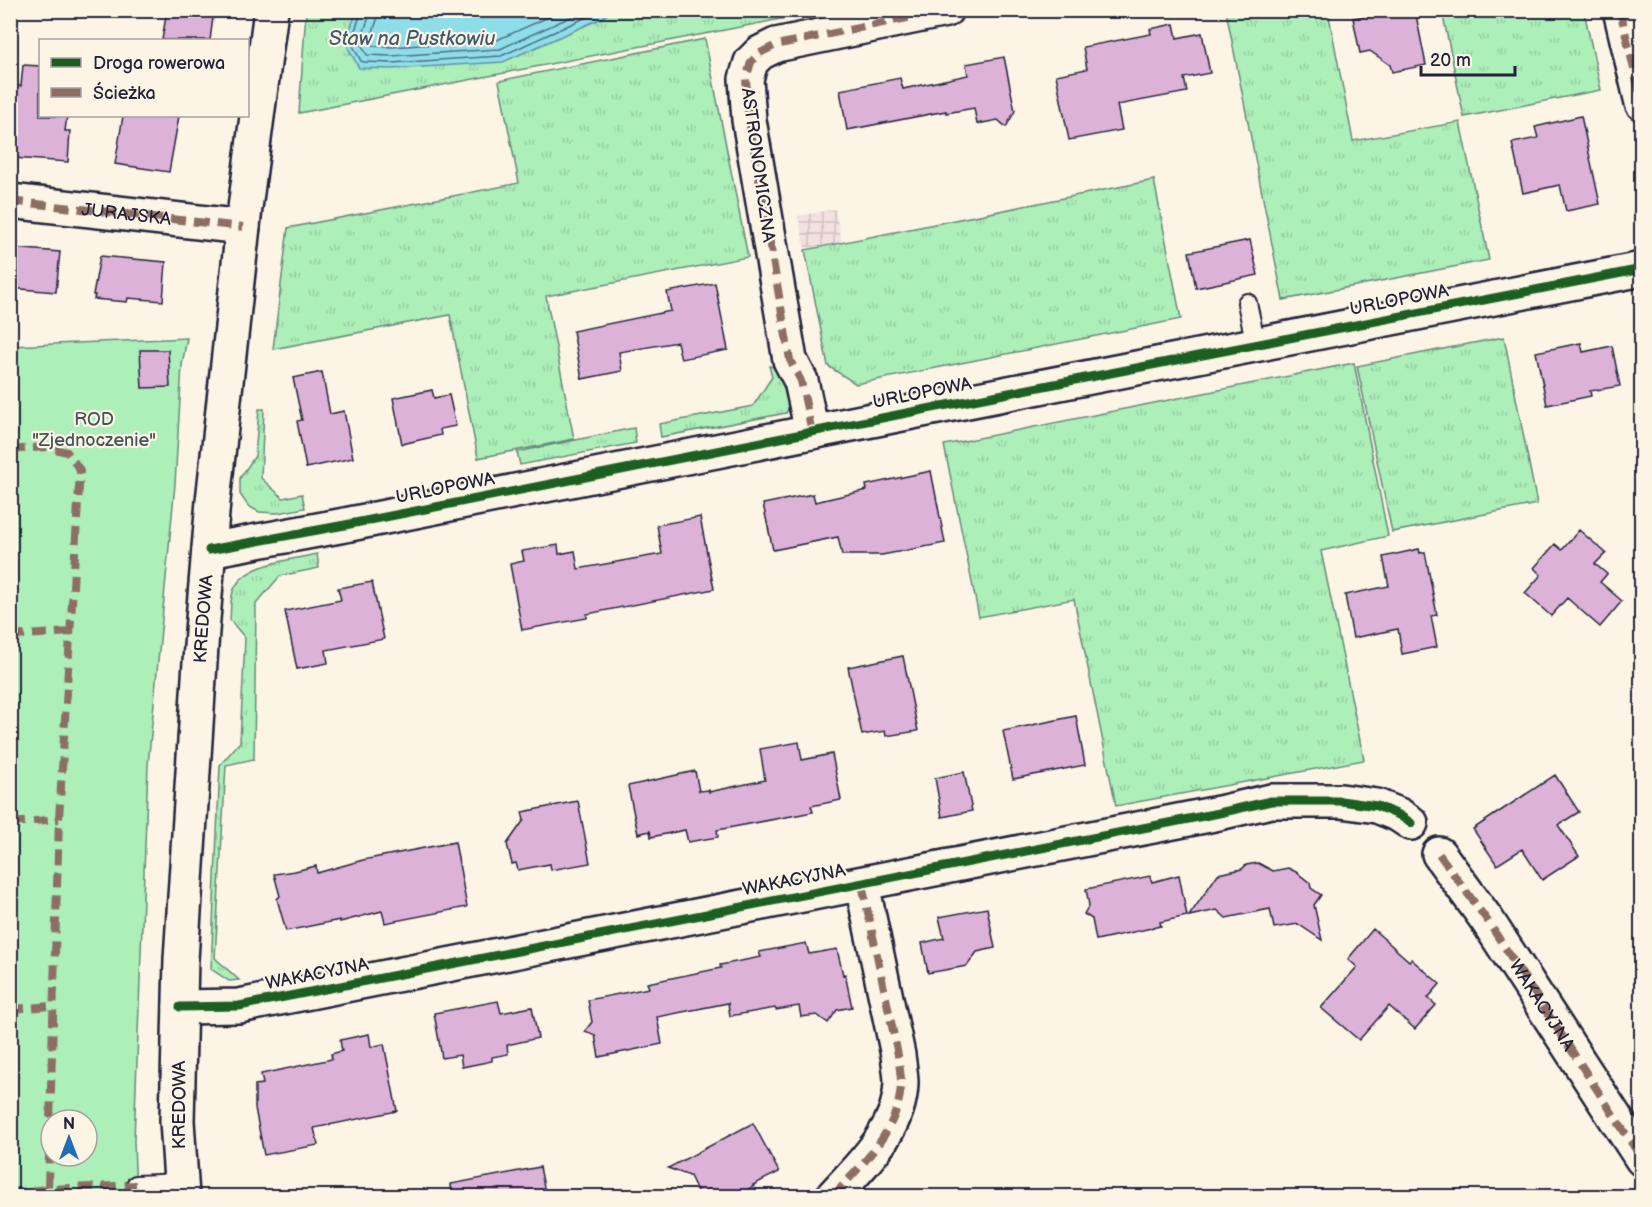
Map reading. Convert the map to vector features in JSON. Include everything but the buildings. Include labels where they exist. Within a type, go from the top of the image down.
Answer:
[{"type":"street","name":"KREDOWA","points":[[181,1190],[177,1120],[181,958],[209,550],[243,227],[271,10]]},
{"type":"street","name":"ASTRONOMICZNA","points":[[812,432],[801,381],[790,360],[775,283],[749,120],[746,79],[752,62],[760,53],[776,45],[946,10]]},
{"type":"street","points":[[1620,10],[1641,103]]},
{"type":"street","name":"JURAJSKA","points":[[10,201],[243,227]]},
{"type":"street","name":"URLOPOWA","points":[[209,550],[1641,270]]},
{"type":"street","name":"WAKACYJNA","points":[[180,1006],[239,1006],[1271,801],[1341,801],[1377,806],[1399,814],[1411,824]]},
{"type":"street","name":"WAKACYJNA","points":[[1439,854],[1487,920],[1641,1159]]},
{"type":"street","name":"WAKACYJNA","points":[[833,1197],[885,1135],[896,1111],[901,1084],[898,1055],[862,884]]},
{"type":"lane","points":[[1247,303],[1256,345]]},
{"type":"lane","points":[[136,1185],[181,1190]]},
{"type":"shaded area","points":[[835,209],[842,242],[805,248],[798,216]]},
{"type":"green space","points":[[306,11],[822,11],[299,113]]},
{"type":"green space","points":[[1226,11],[1328,11],[1353,141],[1460,122],[1489,260],[1283,300]]},
{"type":"green space","points":[[1442,11],[1584,11],[1601,90],[1464,117]]},
{"type":"green space","points":[[705,39],[748,257],[546,296],[574,439],[478,458],[450,315],[273,349],[288,228],[519,183],[499,81]]},
{"type":"green space","points":[[1154,180],[1181,319],[856,384],[828,366],[805,250]]},
{"type":"green space","points":[[1504,337],[1537,504],[1392,532],[1357,366]]},
{"type":"green space","name":"ROD \"Zjednoczenie\"","points":[[187,338],[182,365],[175,484],[148,765],[134,1141],[136,1196],[11,1196],[11,346]]},
{"type":"green space","points":[[1354,363],[1388,536],[1321,551],[1364,760],[1116,806],[1074,599],[979,617],[944,445]]},
{"type":"green space","points":[[769,366],[781,369],[790,405],[786,413],[661,437],[659,424],[753,406],[772,377]]},
{"type":"green space","points":[[259,409],[264,409],[261,478],[283,498],[302,494],[305,508],[278,513],[259,512],[248,506],[240,494],[240,478],[255,456]]},
{"type":"green space","points":[[634,428],[636,443],[520,465],[517,452]]},
{"type":"green space","points":[[317,554],[319,568],[280,576],[256,604],[254,759],[226,765],[215,958],[239,980],[229,981],[211,969],[220,765],[240,742],[245,638],[230,620],[232,595],[238,582],[257,569],[269,564]]},
{"type":"water","name":"Staw na Pustkowiu","points":[[357,10],[612,11],[600,19],[503,62],[391,69],[359,68],[345,42]]},
{"type":"marked path","points":[[812,432],[801,381],[790,360],[749,120],[746,79],[751,62],[760,53],[776,45],[946,10]]},
{"type":"marked path","points":[[1620,10],[1642,103]]},
{"type":"marked path","points":[[10,201],[243,227]]},
{"type":"marked path","points":[[10,450],[45,447],[67,452],[80,470],[59,819],[48,1189]]},
{"type":"marked path","points":[[10,636],[71,632]]},
{"type":"marked path","points":[[10,823],[59,819]]},
{"type":"marked path","points":[[1439,854],[1487,920],[1642,1159]]},
{"type":"marked path","points":[[833,1196],[867,1159],[887,1131],[899,1100],[901,1083],[898,1055],[862,884]]},
{"type":"marked path","points":[[10,1009],[53,1006]]},
{"type":"marked path","points":[[10,1193],[136,1185]]},
{"type":"cycle path","points":[[209,550],[1642,269]]},
{"type":"cycle path","points":[[180,1007],[239,1006],[1271,801],[1341,801],[1377,806],[1411,823]]}]
